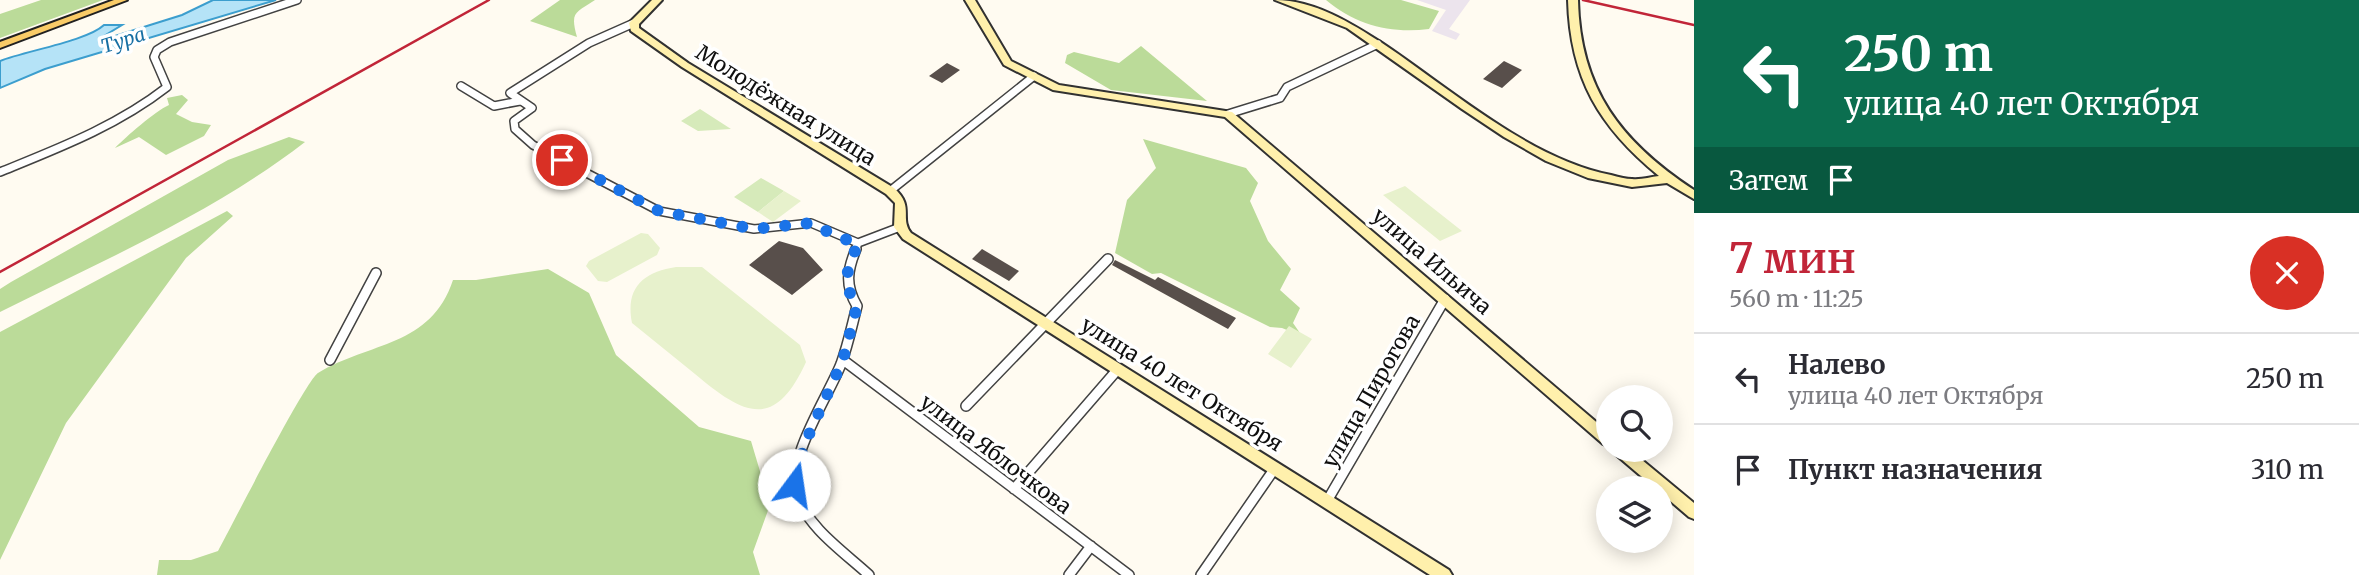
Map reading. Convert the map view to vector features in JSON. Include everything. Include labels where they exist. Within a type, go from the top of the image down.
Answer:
[{"type":"main road","points":[[0,45],[122,0]]},
{"type":"street","points":[[0,172],[60,147],[150,102],[167,88],[154,57],[158,50],[170,42],[297,0]]},
{"type":"street","points":[[657,0],[634,23],[589,43],[510,93],[532,107],[514,121],[515,129],[533,145],[659,211],[754,229],[811,223],[838,237],[858,243],[900,227]]},
{"type":"street","points":[[970,0],[1007,63],[1034,76],[1065,89],[1228,114],[1280,98],[1287,87],[1378,44]]},
{"type":"street","points":[[1280,0],[1344,23],[1508,135],[1565,165],[1629,182],[1647,184],[1669,179]]},
{"type":"street","points":[[1573,0],[1572,15],[1582,66],[1598,103],[1613,127],[1669,179],[1694,195]]},
{"type":"street","name":"Молодёжная улица","points":[[634,23],[634,29],[657,47],[890,191],[900,200],[903,208],[900,227]]},
{"type":"street","points":[[890,191],[1034,76]]},
{"type":"street","points":[[461,86],[490,108],[506,107],[520,101]]},
{"type":"street","name":"улица Ильича","points":[[1228,114],[1596,430]]},
{"type":"street","name":"улица 40 лет Октября","points":[[900,227],[907,236],[1444,575]]},
{"type":"street","points":[[858,243],[846,276],[847,291],[857,306],[843,360],[805,443],[794,485],[800,506],[814,518],[817,528],[869,575]]},
{"type":"street","points":[[966,406],[1108,259]]},
{"type":"street","points":[[330,360],[376,273]]},
{"type":"street","name":"улица Пирогова","points":[[1327,501],[1445,299]]},
{"type":"street","name":"улица Яблочкова","points":[[843,360],[1129,575]]},
{"type":"street","points":[[1014,489],[1118,369]]},
{"type":"street","points":[[1634,462],[1694,512]]},
{"type":"street","points":[[1201,575],[1275,468]]},
{"type":"street","points":[[1069,575],[1091,546]]},
{"type":"shaded area","points":[[1417,0],[1470,0],[1449,29],[1460,34],[1456,40],[1432,31],[1446,10]]},
{"type":"green space","points":[[41,0],[103,0],[0,38],[0,14]]},
{"type":"green space","points":[[560,0],[595,0],[574,18],[577,37],[530,21]]},
{"type":"green space","points":[[1326,0],[1401,0],[1439,11],[1429,29],[1388,29],[1349,16]]},
{"type":"green space","points":[[1141,46],[1207,101],[1111,90],[1065,63],[1067,55],[1074,52],[1119,63]]},
{"type":"green space","points":[[182,95],[188,100],[176,114],[192,122],[211,125],[204,136],[166,155],[139,137],[115,148],[148,119],[169,105],[167,98]]},
{"type":"green space","points":[[700,109],[731,129],[698,131],[681,121]]},
{"type":"green space","points":[[289,137],[305,142],[233,191],[157,234],[0,312],[0,289],[11,282],[228,160]]},
{"type":"green space","points":[[1143,139],[1246,168],[1258,183],[1250,201],[1268,241],[1291,269],[1280,290],[1300,308],[1293,323],[1302,336],[1282,328],[1270,327],[1161,273],[1152,274],[1115,253],[1127,200],[1156,168]]},
{"type":"green space","points":[[761,178],[784,191],[758,212],[734,197]]},
{"type":"green space","points":[[1405,186],[1462,231],[1440,241],[1383,195]]},
{"type":"green space","points":[[784,191],[801,201],[773,222],[758,212]]},
{"type":"green space","points":[[227,211],[233,216],[186,258],[66,423],[0,560],[0,332]]},
{"type":"green space","points":[[641,233],[648,234],[660,248],[657,255],[607,282],[598,281],[586,266],[589,261]]},
{"type":"green space","points":[[676,267],[702,267],[800,345],[806,362],[782,399],[769,407],[757,409],[728,399],[632,323],[631,300],[639,284],[654,273]]},
{"type":"green space","points":[[548,269],[589,293],[616,355],[699,427],[751,441],[770,505],[753,552],[760,575],[157,575],[159,560],[191,560],[218,551],[285,426],[318,373],[414,331],[430,318],[443,302],[453,280],[476,280]]},
{"type":"green space","points":[[1289,326],[1312,339],[1291,368],[1268,354]]},
{"type":"water","name":"Тура","points":[[213,0],[276,0],[45,69],[0,88],[0,61],[70,41],[104,25],[122,25],[104,36],[115,36],[182,15]]},
{"type":"building","points":[[1504,61],[1522,70],[1502,88],[1483,79]]},
{"type":"building","points":[[947,63],[960,70],[942,83],[929,76]]},
{"type":"building","points":[[779,241],[803,248],[823,270],[792,295],[749,265]]},
{"type":"building","points":[[982,249],[1019,271],[1009,281],[972,259]]},
{"type":"building","points":[[1115,260],[1155,280],[1158,277],[1236,318],[1228,329],[1112,265]]},
{"type":"railway","points":[[0,272],[489,0]]},
{"type":"railway","points":[[1583,0],[1694,25]]},
{"type":"route","points":[[562,160],[659,211],[754,229],[811,223],[838,237],[858,243],[846,276],[847,291],[857,306],[843,360],[805,443],[794,485]]}]
